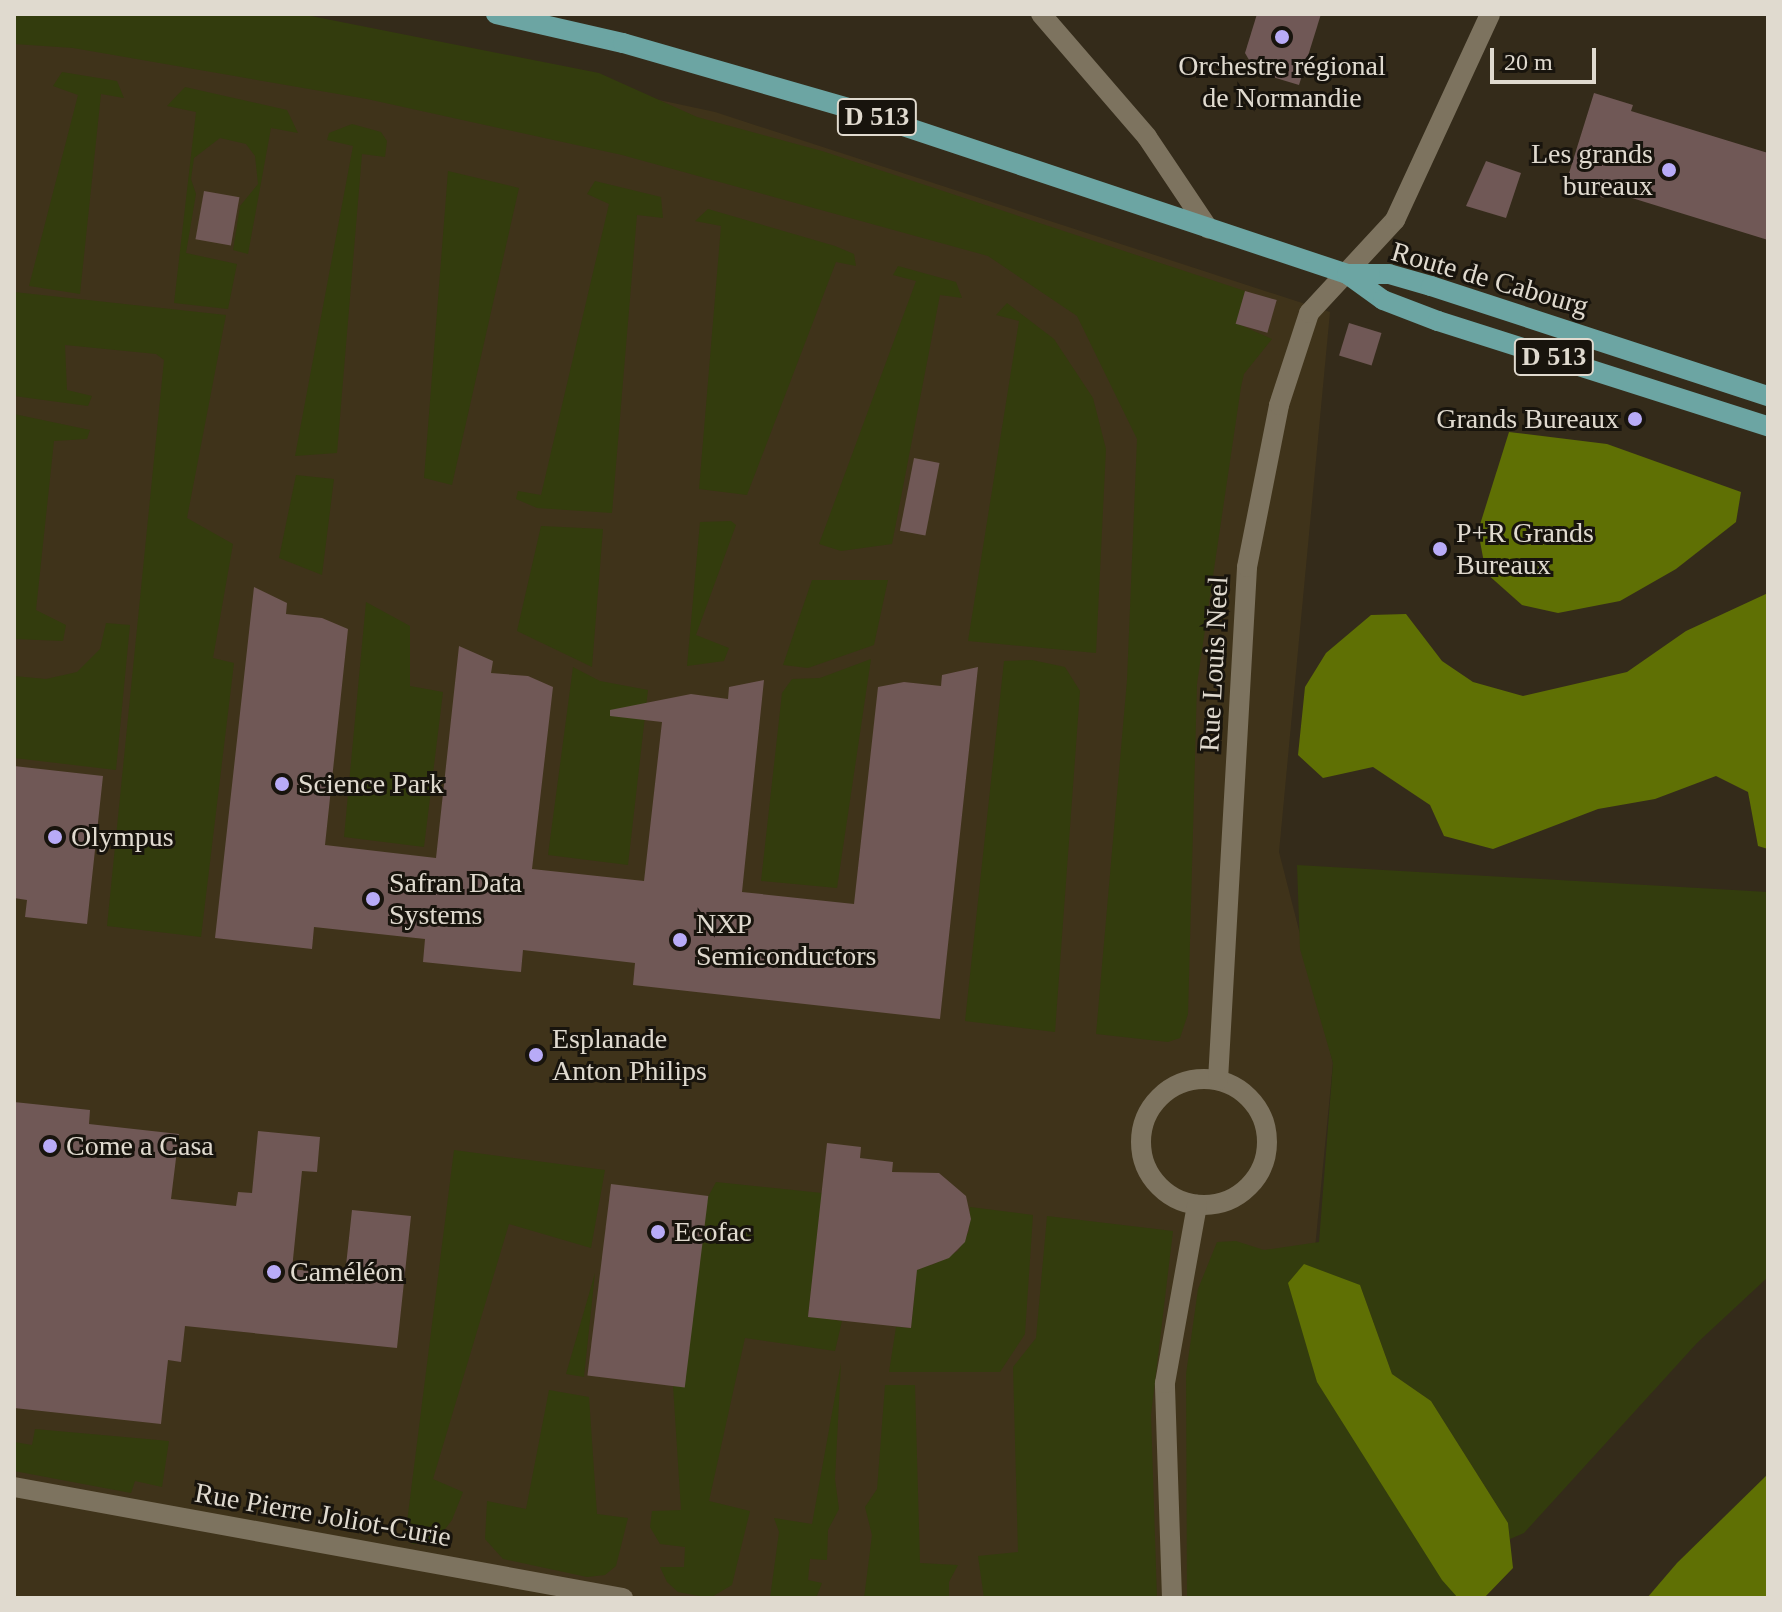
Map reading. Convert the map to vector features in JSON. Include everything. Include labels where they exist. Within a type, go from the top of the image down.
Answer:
[{"type":"main road","name":"D 513","points":[[496,14],[759,80],[1347,274]]},
{"type":"main road","name":"Route de Cabourg","points":[[1347,274],[1389,274],[1431,286],[1768,396]]},
{"type":"main road","name":"Route de Cabourg","points":[[1347,274],[1383,300],[1438,321],[1768,426]]},
{"type":"street","points":[[1041,14],[1147,137],[1208,228]]},
{"type":"street","name":"Rue Louis Neel","points":[[1218,1080],[1247,567],[1279,405],[1303,327],[1318,298],[1347,274],[1395,220],[1490,14]]},
{"type":"street","points":[[1218,1080],[1235,1087],[1260,1113],[1267,1148],[1263,1164],[1244,1191],[1230,1200],[1197,1205],[1181,1201],[1154,1181],[1141,1144],[1143,1124],[1152,1106],[1178,1085],[1218,1080]]},
{"type":"street","points":[[1172,1598],[1165,1383],[1197,1205]]},
{"type":"street","name":"Rue Pierre Joliot-Curie","points":[[14,1487],[623,1598]]},
{"type":"shaded area","points":[[14,14],[215,14],[316,26],[715,112],[1330,312],[1279,852],[1333,1063],[1281,1598],[14,1598]]},
{"type":"green space","points":[[14,14],[301,14],[599,73],[697,117],[822,151],[1245,291],[1236,323],[1272,339],[1244,374],[1241,387],[1197,684],[1188,1014],[1180,1038],[1168,1042],[1096,1034],[1127,680],[1137,439],[1077,316],[988,256],[622,155],[367,99],[73,48],[14,44]]},
{"type":"green space","points":[[62,72],[117,81],[124,98],[101,94],[80,294],[29,286],[78,95],[53,86]]},
{"type":"green space","points":[[185,87],[287,110],[298,133],[271,128],[248,254],[233,250],[240,206],[258,184],[255,156],[246,144],[220,138],[194,158],[191,179],[196,194],[186,253],[237,264],[228,309],[174,303],[196,112],[167,106]]},
{"type":"green space","points":[[352,124],[381,132],[387,141],[385,157],[362,154],[337,453],[295,456],[353,146],[327,140],[329,133]]},
{"type":"green space","points":[[448,171],[519,188],[452,485],[424,478]]},
{"type":"green space","points":[[595,181],[661,197],[663,218],[637,215],[612,513],[537,508],[516,499],[518,491],[541,495],[609,204],[587,194]]},
{"type":"green space","points":[[708,209],[835,246],[854,254],[856,266],[836,262],[747,495],[699,489],[721,226],[695,221]]},
{"type":"green space","points":[[898,266],[956,282],[962,298],[940,295],[892,544],[841,551],[819,544],[916,281],[893,275]]},
{"type":"green space","points":[[14,292],[226,315],[187,518],[233,544],[213,658],[234,663],[201,937],[107,926],[164,360],[156,354],[65,345],[67,390],[92,396],[88,406],[14,396]]},
{"type":"green space","points":[[1007,303],[1054,339],[1093,398],[1106,449],[1096,653],[968,641],[1019,321],[996,315]]},
{"type":"green space","points":[[14,414],[90,430],[87,439],[54,441],[36,610],[66,625],[63,641],[14,639]]},
{"type":"green space","points":[[1509,432],[1607,444],[1741,492],[1736,522],[1676,569],[1620,601],[1558,613],[1522,605],[1486,573],[1478,531]]},
{"type":"green space","points":[[296,475],[334,479],[322,575],[279,558]]},
{"type":"green space","points":[[731,521],[736,525],[696,635],[729,648],[724,661],[687,666],[700,522]]},
{"type":"green space","points":[[541,526],[603,529],[592,667],[517,631]]},
{"type":"green space","points":[[812,580],[888,580],[874,645],[808,668],[783,665]]},
{"type":"green space","points":[[1768,593],[1768,849],[1758,846],[1748,792],[1716,776],[1655,799],[1598,809],[1493,849],[1444,836],[1430,805],[1373,767],[1323,778],[1298,755],[1305,687],[1326,653],[1371,615],[1406,614],[1442,661],[1473,682],[1523,696],[1627,672],[1686,631]]},
{"type":"green space","points":[[366,602],[410,626],[410,686],[443,692],[424,847],[344,837]]},
{"type":"green space","points":[[106,623],[130,625],[116,770],[14,758],[14,676],[46,679],[77,672],[100,649]]},
{"type":"green space","points":[[871,659],[837,888],[761,881],[782,693],[792,679],[820,678]]},
{"type":"green space","points":[[1032,660],[1065,667],[1080,691],[1055,1032],[965,1021],[1004,661]]},
{"type":"green space","points":[[573,667],[600,681],[648,690],[628,865],[548,855]]},
{"type":"green space","points":[[1297,865],[1768,892],[1768,1277],[1697,1343],[1524,1533],[1510,1539],[1508,1523],[1431,1401],[1392,1374],[1360,1285],[1400,1505],[1458,1598],[1187,1598],[1186,1374],[1198,1289],[1217,1242],[1236,1241],[1264,1250],[1319,1242],[1333,1063],[1300,949]]},
{"type":"green space","points":[[454,1150],[605,1170],[591,1248],[509,1224],[433,1479],[463,1492],[452,1520],[435,1542],[413,1544],[405,1538]]},
{"type":"green space","points":[[716,1182],[822,1193],[808,1316],[842,1321],[835,1351],[745,1338],[709,1501],[750,1511],[732,1585],[710,1598],[678,1592],[667,1582],[660,1567],[684,1567],[685,1547],[660,1544],[650,1527],[652,1511],[681,1510],[672,1370],[708,1197]]},
{"type":"green space","points":[[970,1207],[1033,1215],[1025,1334],[1000,1372],[889,1372],[896,1327],[911,1328],[915,1289],[909,1263],[932,1265],[958,1251],[969,1231]]},
{"type":"green space","points":[[1047,1216],[1173,1231],[1151,1415],[1157,1598],[984,1598],[978,1556],[1018,1552],[1013,1367],[1036,1338]]},
{"type":"green space","points":[[1304,1264],[1360,1285],[1392,1374],[1431,1401],[1508,1523],[1513,1568],[1484,1598],[1458,1598],[1442,1580],[1317,1382],[1288,1283]]},
{"type":"green space","points":[[595,1273],[584,1377],[566,1374]]},
{"type":"green space","points":[[841,1363],[835,1479],[839,1509],[828,1530],[827,1560],[810,1559],[808,1580],[822,1583],[816,1598],[770,1598],[779,1532],[774,1518],[812,1524]]},
{"type":"green space","points":[[885,1385],[915,1385],[920,1563],[958,1565],[949,1582],[949,1598],[864,1598],[872,1535],[865,1507],[877,1489]]},
{"type":"green space","points":[[549,1390],[589,1397],[597,1514],[628,1518],[616,1566],[605,1575],[587,1577],[503,1559],[485,1539],[487,1501],[526,1509]]},
{"type":"green space","points":[[35,1429],[169,1441],[162,1487],[135,1481],[131,1493],[14,1471],[14,1442],[32,1445]]},
{"type":"green space","points":[[1768,1474],[1768,1598],[1647,1598],[1677,1563]]},
{"type":"building","name":"Orchestre régional de Normandie","points":[[1257,14],[1321,14],[1299,85],[1256,72],[1245,53]]},
{"type":"building","name":"Les grands bureaux","points":[[1594,93],[1633,105],[1631,111],[1768,153],[1768,240],[1606,190],[1604,198],[1565,186]]},
{"type":"building","points":[[1486,161],[1521,173],[1506,218],[1466,206]]},
{"type":"building","points":[[204,191],[239,197],[231,246],[195,239]]},
{"type":"building","points":[[1245,291],[1277,300],[1267,333],[1236,324]]},
{"type":"building","points":[[1349,323],[1382,333],[1372,365],[1339,356]]},
{"type":"building","points":[[914,458],[940,463],[925,536],[900,531]]},
{"type":"building","name":"Science Park","points":[[254,587],[287,603],[286,614],[322,618],[348,629],[325,845],[436,858],[459,646],[493,661],[491,673],[528,676],[553,687],[532,869],[644,881],[662,722],[610,716],[610,710],[691,694],[728,699],[729,687],[764,680],[742,892],[854,904],[878,687],[904,682],[941,686],[942,675],[978,667],[940,1019],[633,985],[635,963],[523,950],[521,972],[423,962],[425,939],[314,927],[312,949],[215,938]]},
{"type":"building","name":"Olympus","points":[[14,766],[103,776],[87,924],[25,917],[27,900],[14,898]]},
{"type":"building","points":[[14,1102],[90,1110],[89,1124],[179,1134],[171,1199],[236,1206],[238,1192],[252,1193],[258,1131],[320,1137],[317,1172],[302,1171],[292,1269],[345,1275],[352,1210],[411,1216],[397,1348],[185,1326],[181,1362],[168,1360],[161,1424],[14,1408]]},
{"type":"building","points":[[827,1143],[861,1147],[860,1158],[893,1162],[892,1172],[939,1173],[966,1196],[971,1219],[965,1242],[949,1258],[917,1270],[911,1328],[808,1317]]},
{"type":"building","points":[[611,1184],[708,1196],[685,1388],[587,1376]]},
{"type":"place","name":"Orchestre régional de Normandie","points":[[1282,37]]},
{"type":"place","name":"Les grands bureaux","points":[[1669,170]]},
{"type":"place","name":"Grands Bureaux","points":[[1635,419]]},
{"type":"place","name":"P+R Grands Bureaux","points":[[1440,549]]},
{"type":"place","name":"Science Park","points":[[282,784]]},
{"type":"place","name":"Olympus","points":[[55,837]]},
{"type":"place","name":"Safran Data Systems","points":[[373,899]]},
{"type":"place","name":"NXP Semiconductors","points":[[680,940]]},
{"type":"place","name":"Esplanade Anton Philips","points":[[536,1055]]},
{"type":"place","name":"Come a Casa","points":[[50,1146]]},
{"type":"place","name":"Ecofac","points":[[658,1232]]},
{"type":"place","name":"Caméléon","points":[[274,1272]]}]
